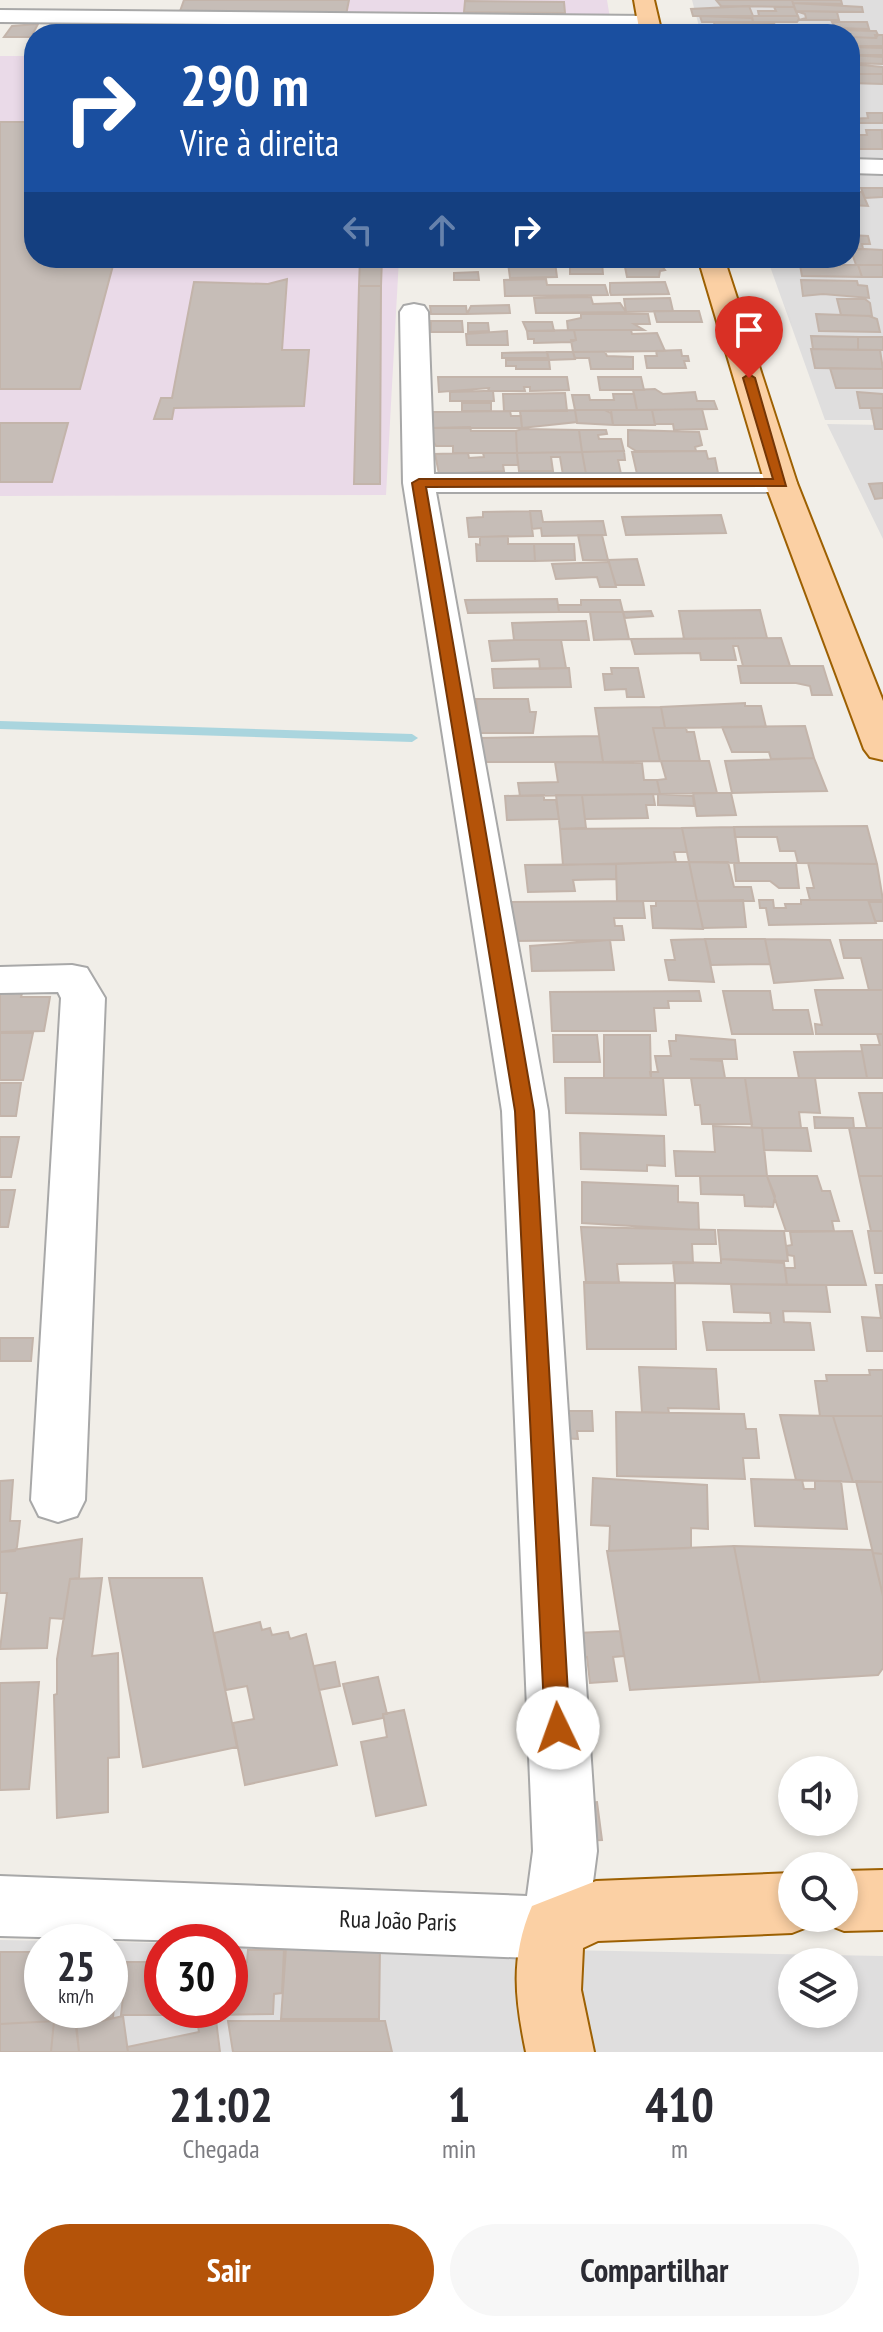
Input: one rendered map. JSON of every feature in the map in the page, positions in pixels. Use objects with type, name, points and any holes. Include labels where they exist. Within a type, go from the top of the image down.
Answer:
[{"type":"main road","points":[[644,0],[648,24]]},
{"type":"main road","points":[[714,268],[781,483],[873,700],[883,749]]},
{"type":"main road","points":[[858,1901],[883,1900]]},
{"type":"main road","name":"Rua João Paris","points":[[555,1928],[596,1911],[778,1904]]},
{"type":"main road","points":[[555,1928],[545,1961],[547,1995],[560,2052]]},
{"type":"street","points":[[0,16],[433,24]]},
{"type":"street","points":[[860,166],[883,167]]},
{"type":"street","points":[[414,312],[419,483],[525,1111],[565,1851],[555,1928]]},
{"type":"street","points":[[419,483],[781,483]]},
{"type":"street","points":[[0,980],[72,978],[83,998],[58,1500]]},
{"type":"street","name":"Rua João Paris","points":[[0,1906],[555,1928]]},
{"type":"shaded area","points":[[183,0],[607,0],[610,18],[179,14]]},
{"type":"shaded area","points":[[692,0],[883,0],[883,420],[825,420],[771,268],[860,268],[860,24],[698,24]]},
{"type":"shaded area","points":[[0,56],[24,56],[24,268],[398,268],[386,495],[0,496]]},
{"type":"shaded area","points":[[827,424],[883,425],[883,539]]},
{"type":"shaded area","points":[[0,1940],[24,1940],[24,2028],[128,2028],[128,1942],[144,1943],[144,2028],[248,2028],[248,1944],[778,1954],[778,2028],[858,2028],[858,1956],[883,1956],[883,2052],[0,2052]]},
{"type":"building","points":[[184,0],[349,0],[346,15],[179,14]]},
{"type":"building","points":[[716,0],[792,0],[794,7],[721,6]]},
{"type":"building","points":[[792,0],[841,0],[842,4],[793,3]]},
{"type":"building","points":[[465,1],[564,2],[565,13],[464,12]]},
{"type":"building","points":[[793,3],[862,7],[863,12],[796,11]]},
{"type":"building","points":[[749,6],[753,16],[693,16],[691,9]]},
{"type":"building","points":[[774,7],[794,7],[798,16],[759,16],[758,11],[776,11]]},
{"type":"building","points":[[796,11],[837,12],[839,20],[799,20],[806,18],[805,14]]},
{"type":"building","points":[[700,16],[752,18],[753,22],[702,22]]},
{"type":"building","points":[[752,16],[798,16],[799,19],[797,22],[753,22]]},
{"type":"building","points":[[54,22],[78,22],[77,24],[52,24]]},
{"type":"building","points":[[714,22],[774,24],[714,24]]},
{"type":"building","points":[[867,22],[869,29],[860,29],[860,24],[833,24]]},
{"type":"building","points":[[24,25],[24,37],[4,37],[12,26]]},
{"type":"building","points":[[860,31],[876,31],[876,38],[860,37]]},
{"type":"building","points":[[875,35],[883,35],[883,46],[860,46],[860,37],[876,38]]},
{"type":"building","points":[[860,47],[883,48],[883,55],[860,55]]},
{"type":"building","points":[[860,56],[883,57],[883,64],[860,63]]},
{"type":"building","points":[[860,65],[883,67],[883,74],[860,74]]},
{"type":"building","points":[[860,74],[883,74],[883,84],[860,83]]},
{"type":"building","points":[[867,113],[883,113],[883,123],[860,123],[860,118],[868,118]]},
{"type":"building","points":[[0,122],[24,122],[24,268],[112,268],[80,389],[0,389]]},
{"type":"building","points":[[866,130],[882,130],[883,149],[860,149],[860,135],[867,135]]},
{"type":"building","points":[[861,188],[883,188],[883,197],[865,198]]},
{"type":"building","points":[[860,192],[862,192],[868,206],[860,206]]},
{"type":"building","points":[[860,236],[868,236],[870,244],[862,244],[863,249],[860,249]]},
{"type":"building","points":[[860,249],[883,250],[883,265],[860,265]]},
{"type":"building","points":[[860,265],[883,265],[883,277],[862,277]]},
{"type":"building","points":[[360,268],[382,268],[381,286],[359,286]]},
{"type":"building","points":[[509,268],[556,268],[557,277],[510,278]]},
{"type":"building","points":[[570,268],[602,268],[603,274],[570,274]]},
{"type":"building","points":[[625,268],[665,270],[660,271],[659,277],[627,277]]},
{"type":"building","points":[[801,268],[859,268],[862,277],[802,276]]},
{"type":"building","points":[[478,272],[479,280],[454,280],[454,273]]},
{"type":"building","points":[[287,279],[282,350],[309,350],[304,406],[174,408],[172,419],[154,419],[161,398],[172,398],[194,282],[268,284]]},
{"type":"building","points":[[546,279],[547,285],[605,285],[608,295],[505,296],[504,280]]},
{"type":"building","points":[[801,280],[857,281],[858,285],[867,286],[869,298],[823,294],[803,296]]},
{"type":"building","points":[[665,282],[669,294],[611,295],[610,292],[610,283]]},
{"type":"building","points":[[359,286],[381,286],[380,484],[354,484]]},
{"type":"building","points":[[591,297],[593,304],[620,303],[626,312],[536,313],[534,298]]},
{"type":"building","points":[[670,298],[673,311],[626,312],[624,299]]},
{"type":"building","points":[[837,299],[865,299],[870,303],[872,316],[841,315]]},
{"type":"building","points":[[509,305],[510,313],[467,314],[471,306]]},
{"type":"building","points":[[430,306],[466,306],[467,314],[431,314]]},
{"type":"building","points":[[654,311],[699,311],[702,322],[657,322]]},
{"type":"building","points":[[581,314],[648,314],[650,324],[634,324],[644,330],[568,330],[567,321],[581,318]]},
{"type":"building","points":[[816,314],[869,316],[877,319],[880,332],[819,331]]},
{"type":"building","points":[[431,321],[462,321],[463,332],[431,332]]},
{"type":"building","points":[[523,322],[552,322],[554,331],[527,331]]},
{"type":"building","points":[[468,323],[488,323],[489,331],[468,332]]},
{"type":"building","points":[[574,330],[576,340],[571,342],[534,343],[534,339],[528,339],[527,331]]},
{"type":"building","points":[[574,330],[657,333],[665,351],[573,352],[571,340],[576,340]]},
{"type":"building","points":[[507,331],[508,345],[467,345],[466,334]]},
{"type":"building","points":[[811,336],[858,337],[858,350],[813,349]]},
{"type":"building","points":[[858,337],[883,337],[883,350],[858,350]]},
{"type":"building","points":[[811,349],[880,350],[883,369],[815,368]]},
{"type":"building","points":[[681,350],[682,356],[688,356],[689,361],[684,361],[686,368],[647,368],[645,356],[657,356],[656,351]]},
{"type":"building","points":[[547,352],[548,358],[502,358],[502,353]]},
{"type":"building","points":[[547,352],[573,352],[575,359],[549,360]]},
{"type":"building","points":[[573,352],[605,352],[607,356],[633,357],[633,369],[591,369],[589,358],[575,358]]},
{"type":"building","points":[[506,360],[549,360],[550,369],[516,369],[516,366],[506,366]]},
{"type":"building","points":[[830,368],[883,369],[883,388],[836,388]]},
{"type":"building","points":[[438,377],[567,377],[569,390],[530,391],[530,387],[524,387],[525,391],[488,391],[489,388],[439,392]]},
{"type":"building","points":[[598,377],[641,377],[644,390],[600,390]]},
{"type":"building","points":[[655,389],[663,394],[695,392],[697,401],[714,401],[717,409],[637,410],[633,390]]},
{"type":"building","points":[[493,391],[494,401],[450,401],[450,392]]},
{"type":"building","points":[[857,392],[883,394],[883,408],[860,408]]},
{"type":"building","points":[[565,393],[567,411],[504,411],[503,394]]},
{"type":"building","points":[[613,394],[634,394],[637,410],[575,410],[572,395],[589,395],[590,400],[614,400]]},
{"type":"building","points":[[462,403],[491,403],[491,411],[462,411]]},
{"type":"building","points":[[871,408],[883,408],[883,429],[875,429]]},
{"type":"building","points":[[702,409],[707,429],[674,430],[673,424],[655,424],[652,410]]},
{"type":"building","points":[[575,410],[577,422],[522,428],[520,411]]},
{"type":"building","points":[[575,410],[605,410],[611,413],[613,425],[577,423]]},
{"type":"building","points":[[611,410],[652,410],[655,425],[613,425]]},
{"type":"building","points":[[510,411],[511,416],[521,416],[522,428],[433,428],[433,412]]},
{"type":"building","points":[[0,423],[68,423],[52,482],[0,482]]},
{"type":"building","points":[[470,427],[471,431],[516,431],[517,453],[453,453],[453,446],[436,446],[433,441],[433,428]]},
{"type":"building","points":[[579,430],[582,452],[517,453],[516,431]]},
{"type":"building","points":[[579,430],[606,430],[607,434],[598,435],[599,439],[621,439],[624,451],[582,452]]},
{"type":"building","points":[[628,430],[699,432],[702,445],[695,447],[696,451],[636,451],[628,446]]},
{"type":"building","points":[[624,451],[625,460],[618,460],[621,474],[586,474],[582,452]]},
{"type":"building","points":[[706,451],[708,459],[715,458],[718,473],[637,474],[632,452]]},
{"type":"building","points":[[582,452],[586,474],[563,475],[560,457],[551,457],[553,471],[519,471],[517,453]]},
{"type":"building","points":[[468,453],[469,458],[484,457],[483,453],[517,453],[518,465],[503,465],[504,471],[439,474],[435,454]]},
{"type":"building","points":[[883,483],[883,498],[875,499],[869,484]]},
{"type":"building","points":[[530,511],[541,511],[543,522],[603,521],[606,535],[542,536],[541,528],[532,529]]},
{"type":"building","points":[[530,511],[533,536],[469,537],[467,518],[483,517],[483,512]]},
{"type":"building","points":[[721,515],[726,533],[626,535],[622,517]]},
{"type":"building","points":[[578,535],[602,535],[608,560],[583,560]]},
{"type":"building","points":[[508,536],[508,544],[534,544],[535,561],[477,561],[476,544],[480,545],[480,537]]},
{"type":"building","points":[[534,544],[574,544],[575,560],[535,561]]},
{"type":"building","points":[[637,559],[644,585],[616,585],[608,560]]},
{"type":"building","points":[[609,562],[616,587],[600,587],[597,577],[556,579],[552,564]]},
{"type":"building","points":[[557,599],[559,612],[468,613],[465,600]]},
{"type":"building","points":[[581,600],[620,600],[623,612],[559,612],[558,605],[581,605]]},
{"type":"building","points":[[760,610],[767,638],[684,639],[679,611]]},
{"type":"building","points":[[651,611],[653,616],[625,618],[623,612]]},
{"type":"building","points":[[590,612],[623,612],[629,639],[594,640]]},
{"type":"building","points":[[586,621],[589,640],[514,640],[512,623]]},
{"type":"building","points":[[781,638],[790,666],[743,666],[738,646],[733,646],[736,660],[701,660],[700,653],[635,654],[631,639]]},
{"type":"building","points":[[561,640],[566,668],[540,669],[539,659],[492,661],[489,641]]},
{"type":"building","points":[[738,666],[823,666],[832,695],[812,695],[810,686],[796,683],[741,683]]},
{"type":"building","points":[[569,668],[571,687],[494,688],[492,669]]},
{"type":"building","points":[[611,668],[638,668],[644,697],[627,697],[626,689],[605,690],[603,674],[612,674]]},
{"type":"building","points":[[476,699],[528,699],[530,712],[536,712],[533,733],[480,733]]},
{"type":"building","points":[[745,703],[745,706],[761,706],[766,727],[665,728],[661,707]]},
{"type":"building","points":[[661,707],[665,728],[653,728],[660,761],[603,762],[595,708]]},
{"type":"building","points":[[805,726],[814,758],[771,759],[769,752],[732,752],[722,727]]},
{"type":"building","points":[[653,728],[686,728],[687,732],[694,732],[700,761],[660,761]]},
{"type":"building","points":[[599,736],[603,762],[484,762],[481,738]]},
{"type":"building","points":[[814,758],[827,791],[732,793],[725,761]]},
{"type":"building","points":[[661,761],[709,761],[717,793],[660,794],[657,780],[666,779]]},
{"type":"building","points":[[555,762],[642,763],[644,780],[657,780],[660,794],[520,796],[518,783],[558,782]]},
{"type":"building","points":[[693,793],[731,793],[736,815],[697,816]]},
{"type":"building","points":[[653,794],[655,805],[646,805],[648,818],[585,819],[582,795]]},
{"type":"building","points":[[658,794],[693,796],[694,806],[658,805]]},
{"type":"building","points":[[544,795],[544,800],[556,800],[559,819],[507,820],[505,796]]},
{"type":"building","points":[[556,795],[582,795],[586,828],[560,829]]},
{"type":"building","points":[[867,826],[877,864],[798,863],[795,851],[780,851],[777,837],[735,837],[734,827]]},
{"type":"building","points":[[734,827],[739,863],[689,862],[682,828]]},
{"type":"building","points":[[682,828],[687,852],[674,852],[676,862],[563,865],[560,829]]},
{"type":"building","points":[[689,862],[697,901],[617,901],[616,864]]},
{"type":"building","points":[[689,862],[728,862],[734,887],[751,887],[754,901],[697,901]]},
{"type":"building","points":[[734,863],[796,863],[799,888],[779,888],[770,881],[736,881]]},
{"type":"building","points":[[808,863],[877,864],[883,900],[810,900],[807,888],[814,888]]},
{"type":"building","points":[[616,864],[616,879],[573,880],[575,891],[528,892],[525,865]]},
{"type":"building","points":[[743,900],[746,927],[703,928],[697,901]]},
{"type":"building","points":[[759,900],[773,900],[774,908],[786,908],[785,904],[801,904],[801,900],[868,900],[876,923],[769,925],[766,908],[760,908]]},
{"type":"building","points":[[643,901],[645,918],[614,918],[615,926],[622,926],[624,940],[511,941],[511,902]]},
{"type":"building","points":[[656,901],[697,901],[703,929],[653,928],[651,906],[656,906]]},
{"type":"building","points":[[869,902],[883,902],[883,921],[875,921]]},
{"type":"building","points":[[705,939],[765,939],[770,964],[711,965]]},
{"type":"building","points":[[705,939],[714,982],[669,980],[665,960],[675,960],[671,940]]},
{"type":"building","points":[[765,939],[830,940],[843,978],[774,983]]},
{"type":"building","points":[[610,940],[614,970],[532,971],[530,946]]},
{"type":"building","points":[[840,940],[883,940],[883,990],[869,990],[861,958],[844,958]]},
{"type":"building","points":[[0,990],[23,990],[21,997],[50,997],[44,1031],[0,1032]]},
{"type":"building","points":[[815,990],[883,990],[883,1034],[816,1034],[815,1024],[822,1025]]},
{"type":"building","points":[[699,991],[701,1001],[668,1001],[669,1008],[654,1008],[656,1031],[552,1031],[550,992]]},
{"type":"building","points":[[723,991],[770,991],[773,1010],[808,1010],[813,1034],[732,1034]]},
{"type":"building","points":[[0,1033],[33,1033],[23,1080],[0,1080]]},
{"type":"building","points":[[877,1034],[883,1034],[883,1078],[867,1078],[861,1045],[880,1045]]},
{"type":"building","points":[[553,1035],[597,1035],[600,1062],[554,1062]]},
{"type":"building","points":[[604,1035],[650,1035],[651,1078],[604,1078]]},
{"type":"building","points":[[676,1035],[735,1040],[737,1059],[690,1059],[722,1061],[725,1078],[651,1078],[650,1072],[658,1072],[655,1056],[671,1056],[669,1041],[676,1041]]},
{"type":"building","points":[[862,1051],[867,1078],[799,1078],[794,1052]]},
{"type":"building","points":[[565,1078],[663,1078],[666,1115],[566,1113]]},
{"type":"building","points":[[691,1078],[745,1078],[752,1124],[702,1124],[700,1105],[695,1105]]},
{"type":"building","points":[[745,1078],[815,1078],[820,1113],[799,1112],[801,1128],[752,1128]]},
{"type":"building","points":[[0,1083],[21,1083],[16,1116],[0,1116]]},
{"type":"building","points":[[859,1093],[883,1093],[883,1128],[867,1128]]},
{"type":"building","points":[[814,1117],[853,1118],[854,1128],[815,1128]]},
{"type":"building","points":[[713,1126],[762,1128],[767,1176],[676,1176],[674,1151],[715,1152]]},
{"type":"building","points":[[762,1128],[807,1128],[811,1151],[764,1150]]},
{"type":"building","points":[[849,1128],[883,1128],[883,1176],[859,1176]]},
{"type":"building","points":[[580,1133],[664,1136],[665,1166],[647,1165],[647,1171],[581,1169]]},
{"type":"building","points":[[0,1137],[19,1137],[11,1177],[0,1177]]},
{"type":"building","points":[[700,1176],[767,1176],[775,1196],[773,1207],[745,1206],[744,1195],[701,1194]]},
{"type":"building","points":[[767,1176],[817,1176],[822,1191],[830,1191],[839,1221],[832,1221],[834,1231],[786,1231]]},
{"type":"building","points":[[859,1176],[883,1176],[883,1231],[871,1231]]},
{"type":"building","points":[[582,1182],[678,1186],[678,1202],[698,1203],[699,1230],[582,1223]]},
{"type":"building","points":[[0,1190],[15,1190],[8,1227],[0,1227]]},
{"type":"building","points":[[581,1227],[715,1230],[716,1244],[692,1244],[693,1263],[617,1264],[619,1283],[586,1283]]},
{"type":"building","points":[[718,1230],[784,1231],[788,1261],[721,1259]]},
{"type":"building","points":[[852,1231],[866,1285],[787,1285],[785,1268],[795,1268],[794,1256],[788,1255],[786,1246],[792,1245],[790,1232]]},
{"type":"building","points":[[868,1231],[883,1231],[883,1273],[875,1273]]},
{"type":"building","points":[[721,1259],[784,1263],[787,1285],[675,1283],[673,1262],[721,1263]]},
{"type":"building","points":[[584,1282],[675,1283],[676,1349],[587,1349]]},
{"type":"building","points":[[731,1284],[826,1285],[830,1312],[783,1311],[784,1322],[810,1323],[814,1350],[707,1350],[703,1322],[771,1323],[770,1313],[734,1312]]},
{"type":"building","points":[[876,1285],[883,1285],[883,1351],[867,1351],[862,1317],[881,1318]]},
{"type":"building","points":[[0,1338],[33,1338],[31,1361],[0,1361]]},
{"type":"building","points":[[639,1367],[716,1369],[719,1409],[668,1408],[669,1413],[642,1412]]},
{"type":"building","points":[[869,1370],[883,1370],[883,1416],[820,1416],[815,1381],[827,1381],[826,1375],[870,1375]]},
{"type":"building","points":[[556,1411],[592,1411],[593,1431],[577,1431],[578,1439],[559,1438]]},
{"type":"building","points":[[616,1412],[744,1414],[746,1429],[756,1429],[759,1458],[743,1458],[745,1479],[617,1476]]},
{"type":"building","points":[[780,1415],[833,1416],[853,1482],[796,1480]]},
{"type":"building","points":[[833,1416],[883,1416],[883,1482],[853,1482]]},
{"type":"building","points":[[593,1478],[707,1485],[708,1529],[691,1528],[691,1548],[609,1551],[610,1526],[591,1525]]},
{"type":"building","points":[[751,1479],[802,1480],[804,1489],[815,1489],[815,1481],[841,1481],[847,1529],[755,1526]]},
{"type":"building","points":[[13,1480],[10,1521],[20,1521],[17,1547],[15,1551],[0,1552],[0,1481]]},
{"type":"building","points":[[856,1481],[883,1482],[883,1554],[873,1553]]},
{"type":"building","points":[[82,1539],[79,1578],[70,1579],[64,1619],[50,1618],[47,1648],[0,1649],[7,1593],[0,1593],[0,1552]]},
{"type":"building","points":[[734,1546],[872,1550],[883,1596],[883,1668],[878,1675],[760,1682]]},
{"type":"building","points":[[734,1546],[760,1682],[630,1690],[607,1551]]},
{"type":"building","points":[[873,1553],[883,1554],[883,1596]]},
{"type":"building","points":[[102,1578],[92,1656],[118,1653],[119,1757],[108,1758],[108,1812],[57,1818],[54,1695],[57,1694],[57,1659],[70,1579]]},
{"type":"building","points":[[109,1578],[202,1578],[237,1747],[143,1767]]},
{"type":"building","points":[[260,1622],[262,1630],[270,1628],[272,1635],[288,1632],[290,1639],[306,1634],[337,1765],[245,1785],[233,1723],[254,1719],[247,1686],[226,1690],[214,1633]]},
{"type":"building","points":[[620,1631],[624,1656],[613,1657],[617,1681],[590,1683],[587,1657],[580,1658],[577,1633]]},
{"type":"building","points":[[335,1662],[340,1686],[319,1690],[314,1666]]},
{"type":"building","points":[[378,1677],[387,1714],[383,1714],[383,1718],[353,1724],[343,1684]]},
{"type":"building","points":[[39,1682],[29,1789],[0,1790],[0,1683]]},
{"type":"building","points":[[404,1710],[426,1805],[376,1816],[361,1742],[387,1737],[383,1714]]},
{"type":"building","points":[[597,1802],[602,1840],[580,1841],[576,1804]]},
{"type":"building","points":[[380,1947],[379,2019],[281,2019],[286,1948]]},
{"type":"building","points":[[248,1950],[284,1950],[282,1993],[274,1994],[273,2014],[248,2014]]},
{"type":"building","points":[[0,1952],[24,1952],[24,2023],[0,2024]]},
{"type":"building","points":[[128,1962],[144,1962],[144,2015],[128,2015]]},
{"type":"building","points":[[248,2021],[385,2021],[392,2052],[233,2052],[229,2028],[248,2028]]},
{"type":"building","points":[[24,2023],[24,2028],[53,2028],[51,2052],[0,2052],[0,2024]]},
{"type":"building","points":[[53,2028],[77,2028],[79,2052],[51,2052]]},
{"type":"building","points":[[76,2028],[125,2028],[128,2052],[79,2052]]},
{"type":"building","points":[[198,2028],[217,2028],[220,2052],[128,2052],[127,2047],[199,2032]]},
{"type":"waterway","points":[[0,725],[412,738]]},
{"type":"route","points":[[558,1728],[525,1111],[419,483],[781,483],[749,378]]}]
